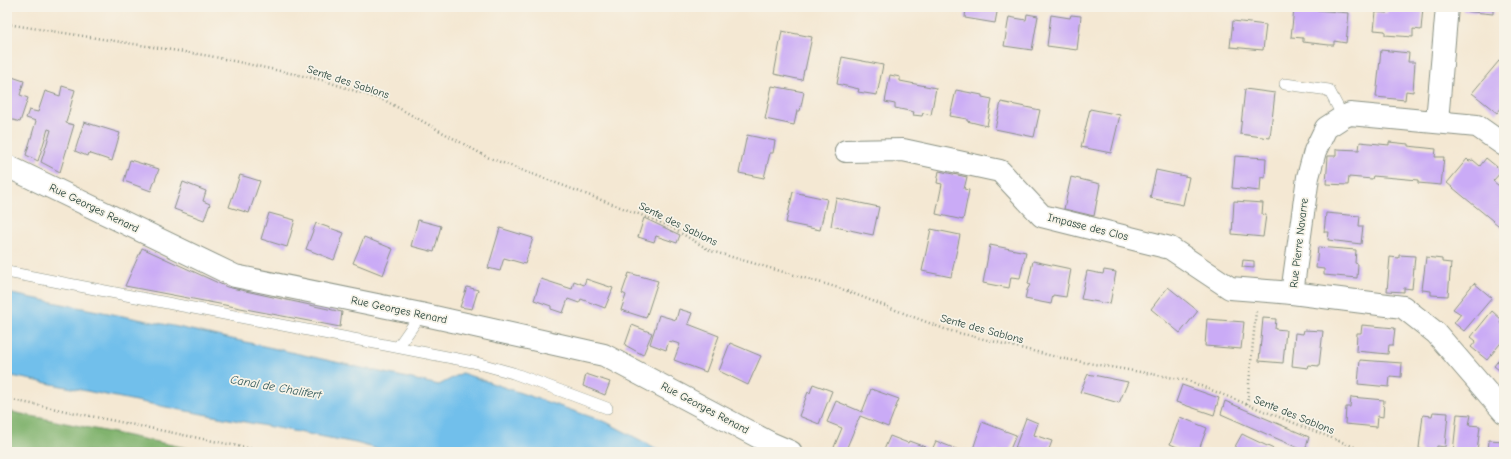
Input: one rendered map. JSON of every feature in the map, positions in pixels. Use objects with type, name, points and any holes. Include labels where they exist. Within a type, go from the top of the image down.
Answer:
[{"type":"street","points":[[1437,122],[1447,7]]},
{"type":"street","name":"Rue Pierre Navarre","points":[[1504,145],[1477,126],[1437,122],[1350,114],[1326,128],[1315,151],[1308,177],[1292,293],[1403,307],[1436,333],[1504,412]]},
{"type":"street","name":"Impasse des Clos","points":[[846,151],[903,150],[1000,171],[1042,216],[1170,248],[1230,288],[1292,293]]},
{"type":"street","name":"Rue Georges Renard","points":[[7,166],[235,276],[421,314],[604,355],[770,443],[791,452]]},
{"type":"lane","points":[[1285,84],[1329,90],[1343,117]]},
{"type":"lane","points":[[7,272],[473,362],[513,373],[607,408]]},
{"type":"lane","points":[[398,347],[421,314]]},
{"type":"path","name":"Sente des Sablons","points":[[7,24],[210,56],[322,80],[386,101],[487,157],[636,212],[669,226],[711,251],[839,288],[947,330],[1065,359],[1186,380],[1366,452]]},
{"type":"path","points":[[1247,404],[1258,290]]},
{"type":"path","points":[[7,398],[267,452]]},
{"type":"green space","points":[[7,411],[206,452],[7,452]]},
{"type":"water","name":"Canal de Chalifert","points":[[7,293],[173,326],[439,385],[462,373],[606,422],[663,452],[388,452],[356,443],[7,375]]},
{"type":"building","points":[[966,7],[998,7],[995,23],[965,18]]},
{"type":"building","points":[[1388,7],[1423,7],[1421,30],[1413,29],[1413,37],[1385,35],[1385,31],[1374,30],[1376,12],[1387,13]]},
{"type":"building","points":[[1463,7],[1493,7],[1493,14],[1463,11]]},
{"type":"building","points":[[1294,8],[1349,13],[1346,43],[1334,41],[1334,45],[1329,45],[1303,42],[1303,38],[1291,37]]},
{"type":"building","points":[[1027,14],[1038,16],[1032,50],[1004,46],[1009,17],[1026,20]]},
{"type":"building","points":[[1051,15],[1070,18],[1071,15],[1081,16],[1077,50],[1047,46]]},
{"type":"building","points":[[1233,21],[1266,25],[1263,50],[1230,47]]},
{"type":"building","points":[[782,31],[812,37],[802,80],[774,74]]},
{"type":"building","points":[[1381,50],[1409,53],[1408,62],[1415,62],[1413,92],[1406,91],[1405,100],[1376,97]]},
{"type":"building","points":[[1504,55],[1504,105],[1497,113],[1472,93]]},
{"type":"building","points":[[842,57],[883,65],[877,95],[858,92],[859,89],[837,84]]},
{"type":"building","points":[[890,75],[900,77],[900,81],[936,88],[931,115],[923,113],[922,116],[913,115],[914,112],[895,108],[895,104],[885,102]]},
{"type":"building","points":[[9,76],[24,81],[20,95],[28,98],[20,122],[10,119],[8,124],[7,83]]},
{"type":"building","points":[[62,86],[75,90],[66,123],[74,125],[60,172],[41,162],[51,130],[48,129],[38,161],[26,155],[36,121],[26,118],[29,110],[38,112],[45,91],[60,96]]},
{"type":"building","points":[[772,86],[804,92],[800,111],[797,111],[794,125],[765,119]]},
{"type":"building","points":[[1245,89],[1275,93],[1270,138],[1240,134]]},
{"type":"building","points":[[956,90],[982,95],[982,97],[992,99],[987,126],[967,121],[967,119],[950,116]]},
{"type":"building","points":[[1001,102],[1040,110],[1034,137],[995,129]]},
{"type":"building","points":[[1090,109],[1120,115],[1111,153],[1081,147]]},
{"type":"building","points":[[84,122],[120,133],[112,161],[88,153],[87,156],[75,151]]},
{"type":"building","points":[[747,135],[775,141],[773,153],[770,153],[764,178],[739,173]]},
{"type":"building","points":[[1360,142],[1389,145],[1389,142],[1436,149],[1435,157],[1444,157],[1441,185],[1418,183],[1418,180],[1373,176],[1372,179],[1349,177],[1348,185],[1326,184],[1328,156],[1336,156],[1336,149],[1359,150]]},
{"type":"building","points":[[1235,156],[1266,158],[1265,178],[1261,177],[1260,191],[1232,188]]},
{"type":"building","points":[[1486,158],[1502,171],[1493,181],[1504,190],[1504,230],[1447,183],[1467,159],[1469,161],[1473,160],[1480,166]]},
{"type":"building","points":[[130,160],[159,169],[151,191],[124,181]]},
{"type":"building","points":[[1156,170],[1189,177],[1183,205],[1150,198]]},
{"type":"building","points":[[939,171],[967,177],[964,189],[969,190],[963,220],[936,214],[942,184],[937,183]]},
{"type":"building","points":[[240,175],[260,181],[249,213],[229,207]]},
{"type":"building","points":[[1071,177],[1100,184],[1094,216],[1064,209]]},
{"type":"building","points":[[183,182],[206,191],[203,201],[210,204],[204,220],[174,209]]},
{"type":"building","points":[[793,192],[827,199],[820,230],[786,223]]},
{"type":"building","points":[[836,198],[879,207],[873,235],[831,226]]},
{"type":"building","points":[[1234,201],[1263,203],[1262,214],[1266,215],[1263,237],[1232,234]]},
{"type":"building","points":[[269,213],[295,220],[287,247],[261,239]]},
{"type":"building","points":[[1326,213],[1360,216],[1359,226],[1363,226],[1361,244],[1328,240],[1329,232],[1324,232]]},
{"type":"building","points":[[644,218],[680,235],[677,243],[656,236],[654,242],[638,237]]},
{"type":"building","points":[[418,220],[441,226],[434,252],[411,246]]},
{"type":"building","points":[[316,223],[344,233],[334,260],[306,249]]},
{"type":"building","points":[[500,228],[533,238],[525,264],[504,258],[500,271],[488,268]]},
{"type":"building","points":[[931,229],[960,235],[951,277],[922,271]]},
{"type":"building","points":[[364,237],[393,249],[383,275],[353,263]]},
{"type":"building","points":[[990,245],[1026,252],[1020,278],[1011,277],[1009,288],[983,283]]},
{"type":"building","points":[[1318,247],[1356,250],[1355,263],[1358,264],[1357,278],[1324,275],[1324,269],[1316,268]]},
{"type":"building","points":[[142,248],[227,287],[342,312],[340,327],[125,286]]},
{"type":"building","points":[[1399,255],[1415,256],[1412,289],[1404,288],[1404,292],[1387,291],[1390,257],[1399,258]]},
{"type":"building","points":[[1426,257],[1442,259],[1442,262],[1451,263],[1448,296],[1431,295],[1431,291],[1422,290]]},
{"type":"building","points":[[1243,260],[1254,261],[1254,268],[1242,267]]},
{"type":"building","points":[[1033,261],[1071,269],[1066,297],[1053,295],[1051,304],[1025,299],[1030,285],[1028,284]]},
{"type":"building","points":[[1104,270],[1116,272],[1110,304],[1081,299],[1087,271],[1103,274]]},
{"type":"building","points":[[629,273],[658,281],[646,318],[621,310],[626,295],[622,293]]},
{"type":"building","points":[[541,279],[572,289],[574,281],[584,285],[586,279],[613,288],[605,308],[581,299],[579,303],[568,299],[563,313],[551,309],[551,306],[534,300]]},
{"type":"building","points":[[1474,283],[1492,298],[1464,331],[1454,323],[1461,314],[1453,309]]},
{"type":"building","points":[[467,287],[478,290],[472,309],[460,307]]},
{"type":"building","points":[[1168,287],[1198,311],[1180,333],[1151,309]]},
{"type":"building","points":[[679,309],[692,313],[688,324],[719,336],[706,372],[674,360],[680,344],[669,341],[666,350],[650,344],[659,315],[676,320]]},
{"type":"building","points":[[1492,311],[1502,320],[1500,323],[1504,326],[1504,339],[1487,360],[1471,347],[1476,341],[1471,337]]},
{"type":"building","points":[[1263,318],[1276,319],[1275,329],[1286,330],[1283,363],[1259,361]]},
{"type":"building","points":[[1207,319],[1244,322],[1241,349],[1205,346]]},
{"type":"building","points":[[632,325],[652,333],[643,355],[625,345]]},
{"type":"building","points":[[1362,325],[1395,328],[1393,345],[1389,345],[1388,354],[1356,351],[1357,333],[1361,333]]},
{"type":"building","points":[[1304,330],[1323,331],[1319,366],[1309,365],[1308,368],[1292,366],[1295,333],[1303,334]]},
{"type":"building","points":[[730,343],[761,356],[748,385],[719,371]]},
{"type":"building","points":[[1504,353],[1504,374],[1494,366]]},
{"type":"building","points":[[1360,360],[1402,363],[1401,377],[1390,376],[1389,387],[1358,384]]},
{"type":"building","points":[[586,374],[610,382],[605,395],[583,386]]},
{"type":"building","points":[[1088,374],[1128,382],[1119,403],[1080,392]]},
{"type":"building","points":[[813,384],[832,391],[819,424],[799,416],[808,392],[810,393]]},
{"type":"building","points":[[1182,385],[1219,398],[1214,415],[1176,402]]},
{"type":"building","points":[[871,389],[899,399],[888,427],[860,416],[845,452],[832,452],[842,428],[827,422],[836,401],[862,412]]},
{"type":"building","points":[[1351,397],[1384,400],[1383,417],[1378,416],[1377,427],[1345,424],[1346,407],[1350,407]]},
{"type":"building","points":[[1225,401],[1309,437],[1305,451],[1221,414]]},
{"type":"building","points":[[1433,412],[1448,413],[1445,447],[1437,446],[1436,452],[1421,452],[1421,449],[1419,448],[1423,415],[1432,416]]},
{"type":"building","points":[[1457,414],[1471,415],[1469,425],[1480,426],[1477,452],[1453,452]]},
{"type":"building","points":[[1180,417],[1207,428],[1198,452],[1189,452],[1170,444]]},
{"type":"building","points":[[1026,418],[1038,423],[1034,435],[1052,441],[1048,452],[1026,452],[1015,448]]},
{"type":"building","points":[[982,422],[1016,435],[1009,452],[972,452]]},
{"type":"building","points":[[1242,434],[1248,437],[1280,452],[1232,452]]},
{"type":"building","points":[[890,436],[908,443],[909,441],[925,447],[923,452],[883,452]]},
{"type":"building","points":[[1489,440],[1504,441],[1504,452],[1488,452]]},
{"type":"building","points":[[936,441],[964,452],[931,452]]}]
